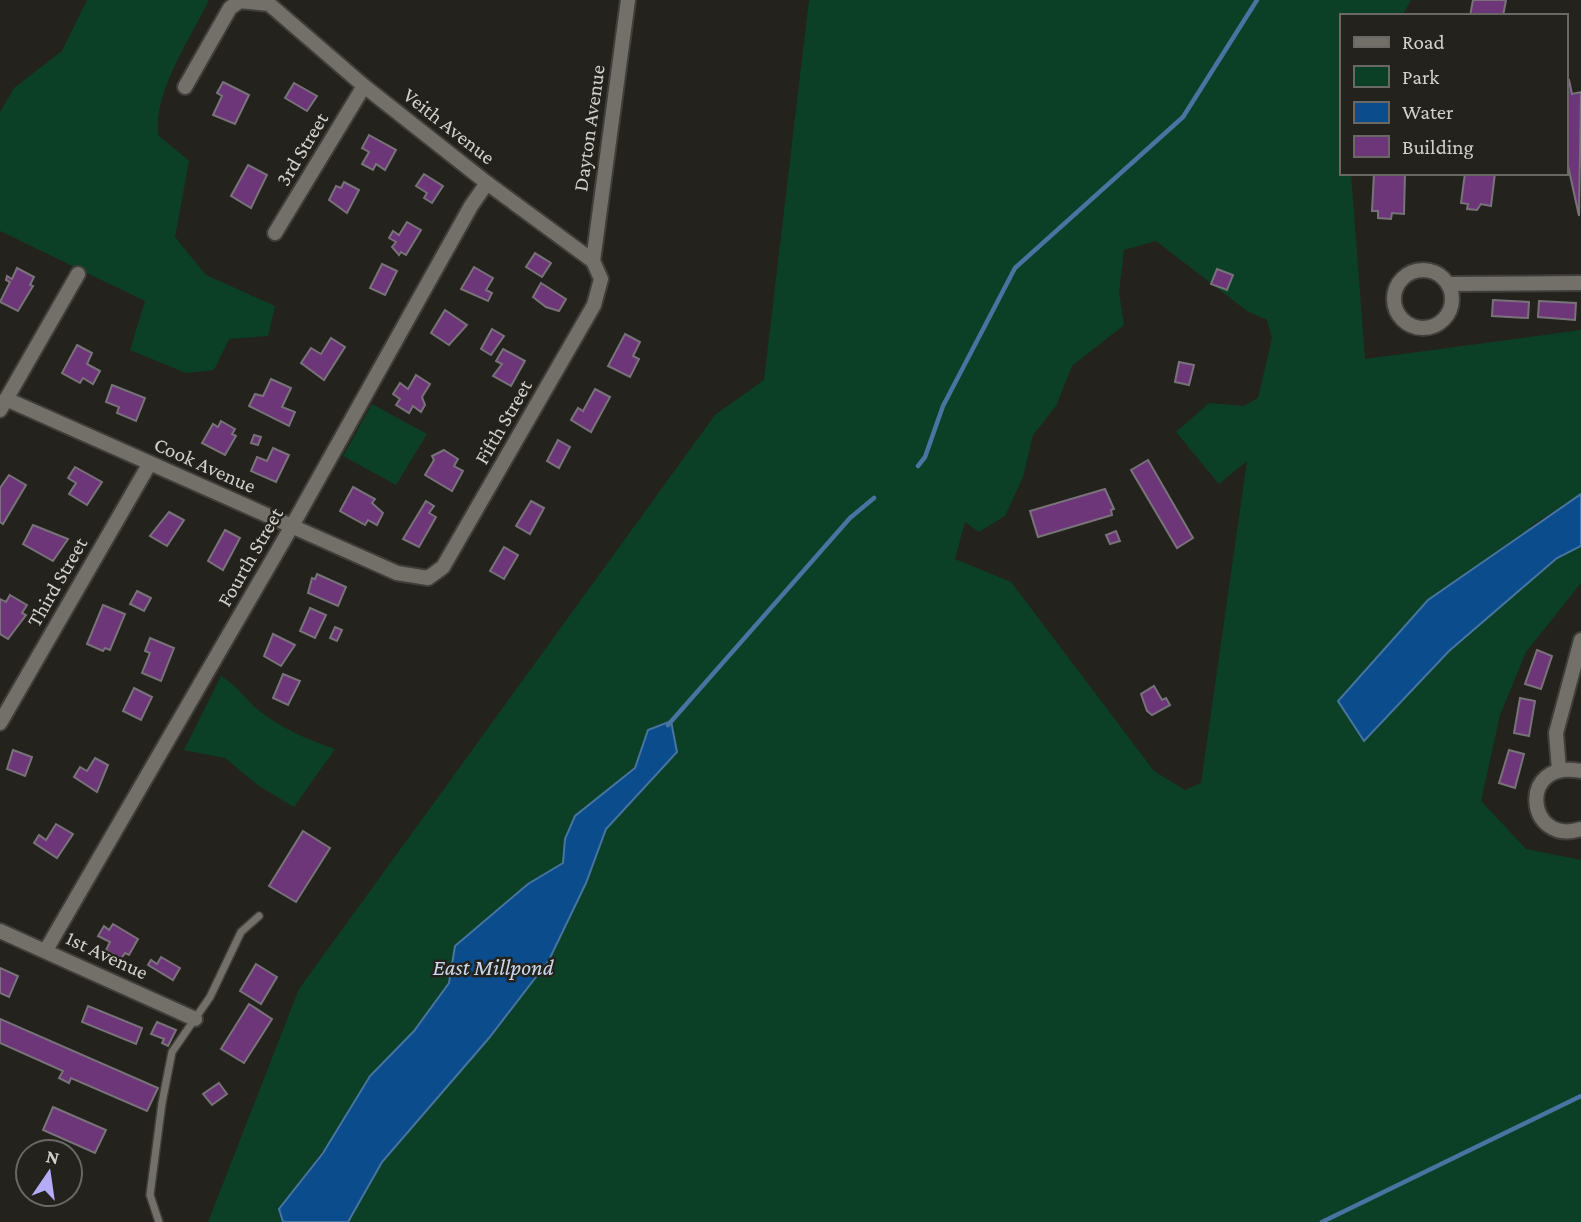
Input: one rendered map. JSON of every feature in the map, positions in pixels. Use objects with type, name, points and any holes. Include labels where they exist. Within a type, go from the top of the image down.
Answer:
[{"type":"street","name":"Dayton Avenue","points":[[593,261],[628,0]]},
{"type":"street","name":"Veith Avenue","points":[[185,87],[230,8],[240,1],[269,4],[364,86],[487,183],[593,261],[601,279]]},
{"type":"street","name":"3rd Street","points":[[275,233],[364,86]]},
{"type":"street","name":"Fourth Street","points":[[47,950],[292,526],[471,206],[487,183]]},
{"type":"street","points":[[1448,284],[1452,301],[1450,310],[1438,324],[1420,328],[1411,325],[1398,313],[1395,294],[1405,277],[1423,270],[1441,277],[1448,284],[1581,283]]},
{"type":"street","points":[[3,404],[78,274]]},
{"type":"street","name":"Fifth Street","points":[[428,578],[443,567],[533,412],[594,305],[601,279]]},
{"type":"street","name":"Cook Avenue","points":[[3,404],[150,463],[397,573],[428,578]]},
{"type":"street","name":"Third Street","points":[[0,723],[150,463]]},
{"type":"street","points":[[1559,770],[1556,733],[1581,640]]},
{"type":"street","points":[[1581,771],[1566,768],[1550,774],[1538,786],[1535,802],[1540,818],[1553,830],[1570,833],[1581,829]]},
{"type":"street","name":"1st Avenue","points":[[0,931],[195,1019]]},
{"type":"lane","points":[[159,1222],[150,1195],[162,1103],[172,1052],[210,997],[241,932],[259,916]]},
{"type":"green space","points":[[87,0],[209,0],[174,66],[158,119],[158,135],[189,161],[175,237],[206,275],[275,306],[268,336],[229,339],[214,370],[186,373],[130,350],[145,301],[0,231],[0,112],[14,88],[62,51]]},
{"type":"green space","points":[[809,0],[1411,0],[1403,14],[1340,14],[1340,175],[1351,175],[1365,359],[1581,330],[1581,494],[1534,524],[1338,701],[1364,741],[1449,651],[1557,558],[1581,546],[1581,583],[1526,652],[1500,715],[1481,801],[1526,849],[1581,860],[1581,1222],[348,1222],[382,1162],[489,1038],[549,960],[586,883],[606,829],[677,752],[671,721],[648,730],[635,768],[575,816],[565,839],[563,863],[528,884],[456,945],[449,983],[279,1209],[283,1222],[208,1222],[299,989],[715,415],[764,380]],"holes":[[[1156,241],[1247,311],[1267,320],[1272,338],[1258,398],[1244,406],[1209,403],[1176,432],[1219,484],[1247,461],[1201,783],[1185,790],[1154,771],[1011,582],[955,559],[965,522],[979,532],[1005,516],[1023,477],[1033,435],[1056,406],[1072,366],[1124,325],[1119,293],[1124,250]]]},
{"type":"green space","points":[[372,404],[427,434],[396,485],[343,456]]},
{"type":"green space","points":[[221,676],[257,709],[285,728],[335,749],[294,807],[259,786],[225,758],[184,750]]},
{"type":"water","points":[[1581,494],[1581,546],[1557,558],[1449,651],[1364,741],[1338,701],[1428,600]]},
{"type":"water","name":"East Millpond","points":[[671,721],[677,752],[606,829],[586,883],[549,960],[489,1038],[382,1162],[348,1222],[283,1222],[279,1209],[323,1153],[370,1076],[414,1031],[449,983],[455,946],[528,884],[563,863],[565,839],[575,816],[635,768],[648,730]]},
{"type":"building","points":[[1473,0],[1506,0],[1503,14],[1470,14]]},
{"type":"building","points":[[1567,80],[1572,94],[1581,92],[1579,216],[1567,161]]},
{"type":"building","points":[[223,82],[249,95],[235,124],[213,115],[222,96],[217,93]]},
{"type":"building","points":[[294,83],[317,96],[307,111],[285,98]]},
{"type":"building","points":[[369,135],[396,150],[385,170],[376,164],[373,170],[362,164],[369,152],[362,148]]},
{"type":"building","points":[[248,165],[267,175],[251,208],[231,196]]},
{"type":"building","points":[[424,174],[443,186],[432,203],[424,198],[427,193],[416,186]]},
{"type":"building","points":[[1374,175],[1405,175],[1404,214],[1392,213],[1391,219],[1378,218],[1378,211],[1372,211]]},
{"type":"building","points":[[1465,175],[1495,175],[1491,206],[1481,204],[1477,210],[1467,209],[1468,204],[1461,203]]},
{"type":"building","points":[[344,182],[359,190],[347,213],[329,200],[336,186],[341,188]]},
{"type":"building","points":[[407,222],[421,230],[406,255],[401,252],[399,255],[392,247],[396,242],[389,238],[393,231],[399,235]]},
{"type":"building","points":[[535,253],[551,263],[542,277],[526,267]]},
{"type":"building","points":[[382,264],[397,271],[385,295],[370,288]]},
{"type":"building","points":[[474,267],[493,278],[486,290],[492,293],[488,301],[461,289]]},
{"type":"building","points":[[17,268],[34,277],[30,285],[33,286],[18,311],[0,302],[10,282],[6,280],[7,276],[12,279]]},
{"type":"building","points":[[1217,269],[1233,275],[1227,290],[1211,284]]},
{"type":"building","points":[[541,283],[566,299],[559,311],[546,307],[533,297]]},
{"type":"building","points":[[1493,300],[1529,302],[1528,318],[1492,316]]},
{"type":"building","points":[[1539,301],[1576,303],[1575,320],[1538,317]]},
{"type":"building","points":[[445,310],[467,325],[449,345],[431,333]]},
{"type":"building","points":[[492,329],[504,336],[491,355],[481,349]]},
{"type":"building","points":[[625,334],[640,342],[633,356],[639,359],[630,377],[608,366]]},
{"type":"building","points":[[331,338],[345,347],[324,380],[301,363],[311,348],[321,354]]},
{"type":"building","points":[[77,345],[92,353],[87,364],[100,371],[93,384],[83,378],[80,383],[62,373]]},
{"type":"building","points":[[503,349],[525,361],[511,386],[493,376],[502,364],[496,361]]},
{"type":"building","points":[[1179,362],[1194,365],[1189,385],[1175,382]]},
{"type":"building","points":[[416,375],[430,384],[422,397],[425,405],[421,412],[413,406],[409,413],[396,405],[400,399],[393,394],[400,383],[408,389]]},
{"type":"building","points":[[271,379],[291,388],[282,407],[295,412],[289,426],[249,406],[255,394],[263,396]]},
{"type":"building","points":[[112,385],[145,398],[136,421],[117,413],[119,407],[106,402]]},
{"type":"building","points":[[595,389],[610,397],[591,432],[571,420],[578,408],[583,411]]},
{"type":"building","points":[[221,421],[235,429],[232,434],[236,436],[225,455],[202,443],[213,424],[218,427]]},
{"type":"building","points":[[254,435],[261,437],[258,445],[251,443]]},
{"type":"building","points":[[558,440],[570,447],[559,468],[547,461]]},
{"type":"building","points":[[273,448],[289,455],[276,482],[251,471],[257,457],[267,461]]},
{"type":"building","points":[[444,450],[458,459],[454,466],[463,471],[452,491],[425,475],[434,460],[432,456]]},
{"type":"building","points":[[1148,460],[1193,538],[1177,548],[1131,470]]},
{"type":"building","points":[[75,467],[102,482],[87,505],[69,494],[76,483],[68,478]]},
{"type":"building","points":[[9,475],[26,485],[3,524],[0,522],[0,488]]},
{"type":"building","points":[[353,487],[375,499],[372,503],[383,513],[377,525],[368,520],[365,525],[340,511]]},
{"type":"building","points":[[1105,489],[1114,509],[1111,510],[1112,515],[1038,537],[1030,511]]},
{"type":"building","points":[[426,501],[434,506],[429,513],[436,517],[419,547],[403,539]]},
{"type":"building","points":[[531,501],[544,508],[530,534],[516,526]]},
{"type":"building","points":[[169,512],[184,520],[167,546],[150,536]]},
{"type":"building","points":[[33,525],[68,539],[53,561],[23,544]]},
{"type":"building","points":[[225,530],[240,538],[223,570],[208,561]]},
{"type":"building","points":[[1116,531],[1120,541],[1110,544],[1106,535]]},
{"type":"building","points":[[504,547],[518,555],[504,579],[490,571]]},
{"type":"building","points":[[317,574],[346,587],[338,606],[308,593],[312,578],[315,579]]},
{"type":"building","points":[[137,591],[151,598],[144,611],[130,604]]},
{"type":"building","points":[[10,595],[27,605],[22,613],[26,615],[8,639],[0,634],[0,599],[6,602]]},
{"type":"building","points":[[103,605],[125,614],[110,650],[105,648],[103,651],[87,644]]},
{"type":"building","points":[[310,608],[326,615],[315,638],[300,631]]},
{"type":"building","points":[[335,627],[342,630],[337,641],[330,638]]},
{"type":"building","points":[[273,634],[295,645],[281,666],[264,656]]},
{"type":"building","points":[[150,638],[174,648],[161,681],[142,673],[150,653],[145,651]]},
{"type":"building","points":[[1537,650],[1552,656],[1541,689],[1525,684]]},
{"type":"building","points":[[283,674],[300,681],[288,705],[273,698]]},
{"type":"building","points":[[1154,686],[1162,700],[1166,698],[1170,705],[1152,715],[1147,711],[1141,694]]},
{"type":"building","points":[[134,688],[152,697],[141,720],[123,711]]},
{"type":"building","points":[[1520,698],[1535,701],[1529,736],[1514,733]]},
{"type":"building","points":[[13,750],[32,757],[25,776],[7,769]]},
{"type":"building","points":[[1509,750],[1524,754],[1515,788],[1499,783]]},
{"type":"building","points":[[95,758],[108,765],[97,792],[74,777],[80,767],[87,771]]},
{"type":"building","points":[[56,824],[73,834],[57,858],[34,843],[39,835],[46,840]]},
{"type":"building","points":[[303,831],[330,848],[296,902],[269,886]]},
{"type":"building","points":[[113,924],[138,939],[129,955],[125,953],[121,959],[106,950],[110,942],[98,936],[104,926],[109,930]]},
{"type":"building","points":[[161,957],[180,968],[173,980],[148,965],[151,960],[157,964]]},
{"type":"building","points":[[256,964],[277,977],[261,1004],[240,991]]},
{"type":"building","points":[[0,968],[18,976],[9,997],[0,993]]},
{"type":"building","points":[[249,1004],[272,1019],[244,1063],[221,1049]]},
{"type":"building","points":[[88,1006],[142,1028],[136,1044],[82,1022]]},
{"type":"building","points":[[0,1019],[158,1088],[147,1111],[71,1078],[69,1083],[59,1078],[63,1071],[0,1043]]},
{"type":"building","points":[[157,1022],[176,1030],[168,1046],[162,1043],[164,1039],[151,1034]]},
{"type":"building","points":[[219,1083],[227,1094],[212,1105],[203,1094]]},
{"type":"building","points":[[53,1107],[106,1130],[95,1153],[84,1148],[84,1138],[61,1138],[43,1130]]},
{"type":"waterway","points":[[918,466],[925,457],[943,406],[1015,268],[1183,117],[1257,0]]},
{"type":"waterway","points":[[668,725],[850,518],[874,498]]},
{"type":"waterway","points":[[1322,1222],[1581,1096]]}]
